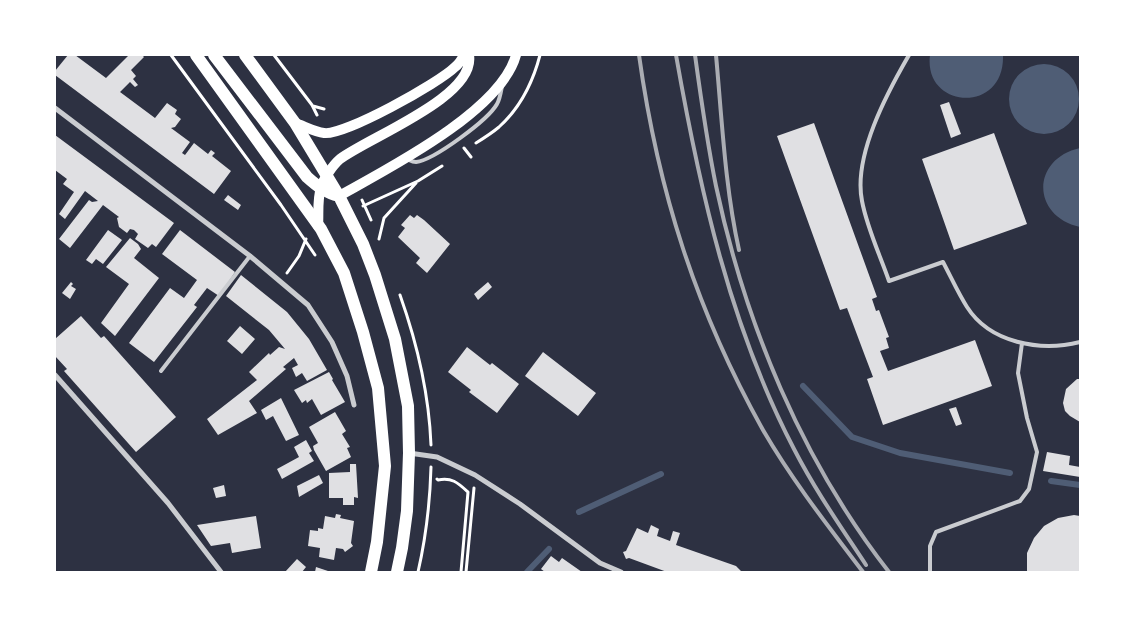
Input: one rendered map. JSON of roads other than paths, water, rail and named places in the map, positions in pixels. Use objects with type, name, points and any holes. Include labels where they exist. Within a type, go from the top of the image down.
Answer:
[{"type":"main road","points":[[196,55],[318,226],[344,273],[364,332],[378,388],[385,466],[377,542],[371,572]]},
{"type":"main road","points":[[214,55],[307,177],[330,194],[340,196],[404,159],[473,112],[489,98],[503,81],[514,65],[516,55]]},
{"type":"main road","points":[[245,55],[295,123],[326,177],[340,196],[369,259],[395,339],[408,406],[409,453],[407,511],[397,572]]},
{"type":"main road","points":[[295,123],[325,133],[337,132],[355,126],[418,92],[455,68],[464,55]]},
{"type":"main road","points":[[318,226],[320,188],[339,160],[442,100],[464,78],[470,62],[469,55]]},
{"type":"street","points":[[55,108],[250,256],[308,305],[332,342],[347,376],[354,405]]},
{"type":"street","points":[[55,374],[168,503],[221,572]]},
{"type":"street","points":[[409,453],[437,457],[475,475],[520,504],[600,563],[621,572]]},
{"type":"lane","points":[[909,55],[872,128],[861,172],[862,200],[889,281],[944,262],[967,307],[982,324],[1003,338],[1046,346],[1080,342]]},
{"type":"lane","points":[[161,371],[250,256]]},
{"type":"lane","points":[[930,572],[930,546],[936,532],[1020,501],[1029,489],[1037,452],[1027,418],[1018,373],[1022,343]]},
{"type":"water","points":[[930,55],[1003,55],[1000,74],[991,88],[979,96],[965,98],[951,95],[939,86],[931,73]]},
{"type":"water","points":[[1051,64],[1064,70],[1073,79],[1077,85],[1079,99],[1077,113],[1069,124],[1058,132],[1037,134],[1030,132],[1019,124],[1011,113],[1009,92],[1011,85],[1019,74],[1030,66]]},
{"type":"water","points":[[1080,148],[1080,227],[1064,221],[1052,212],[1043,188],[1046,175],[1052,163],[1064,154]]},
{"type":"waterway","points":[[803,386],[852,437],[900,453],[1010,473]]},
{"type":"waterway","points":[[579,512],[661,474]]},
{"type":"waterway","points":[[1051,481],[1080,485]]},
{"type":"waterway","points":[[527,572],[549,549]]},
{"type":"railway","points":[[639,55],[647,105],[669,202],[699,294],[718,340],[739,385],[774,449],[863,572]]},
{"type":"railway","points":[[676,55],[707,207],[720,257],[752,355],[802,464],[828,508],[866,565]]},
{"type":"railway","points":[[695,55],[716,186],[728,237],[761,339],[781,389],[829,484],[889,572]]},
{"type":"railway","points":[[716,55],[727,178],[739,250]]}]
